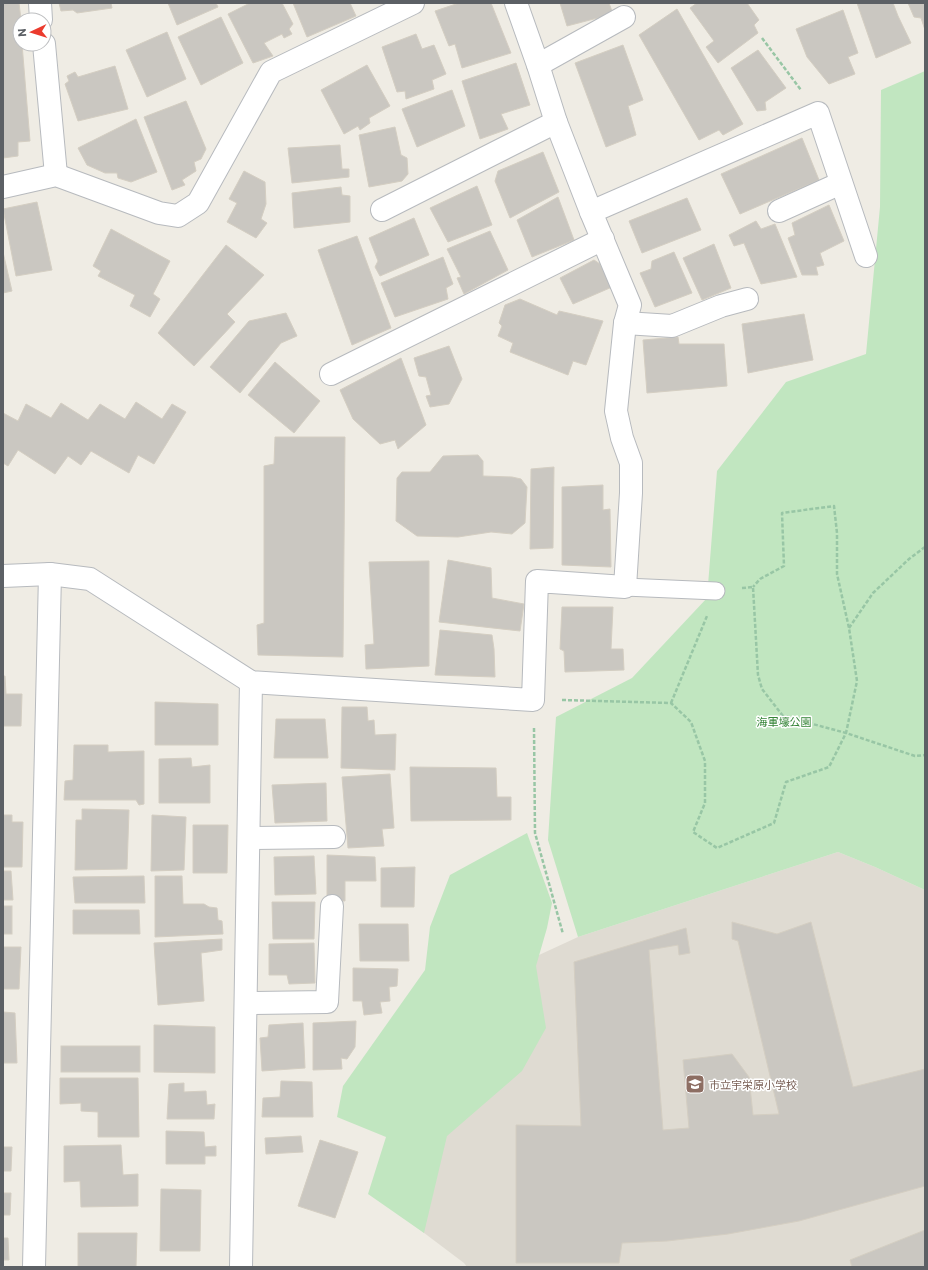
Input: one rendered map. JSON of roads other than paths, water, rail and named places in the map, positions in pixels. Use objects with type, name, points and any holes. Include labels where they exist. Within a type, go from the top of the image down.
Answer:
[{"type":"street","points":[[3,187],[56,175],[159,213],[178,216],[198,203],[271,72],[413,3]]},
{"type":"street","points":[[3,576],[50,574],[90,579],[251,682],[533,700],[537,581],[625,587],[631,493],[631,463],[622,438],[616,411],[625,323],[630,305],[591,212],[556,122],[538,64],[516,3]]},
{"type":"street","points":[[538,64],[624,18]]},
{"type":"street","points":[[45,52],[56,175]]},
{"type":"street","points":[[591,212],[818,113],[866,256]]},
{"type":"street","points":[[382,210],[556,122]]},
{"type":"street","points":[[779,211],[841,183]]},
{"type":"street","points":[[331,374],[603,239]]},
{"type":"street","points":[[625,323],[672,326],[721,306],[747,299]]},
{"type":"street","points":[[34,1267],[50,574]]},
{"type":"street","points":[[241,1267],[251,682]]},
{"type":"street","points":[[249,838],[334,837]]},
{"type":"street","points":[[246,1003],[327,1002],[332,906]]},
{"type":"lane","points":[[625,587],[716,591]]},
{"type":"place","name":"市立宇栄原小学校","points":[[695,1084]]},
{"type":"park label","name":"海軍壕公園","points":[[784,721]]}]
